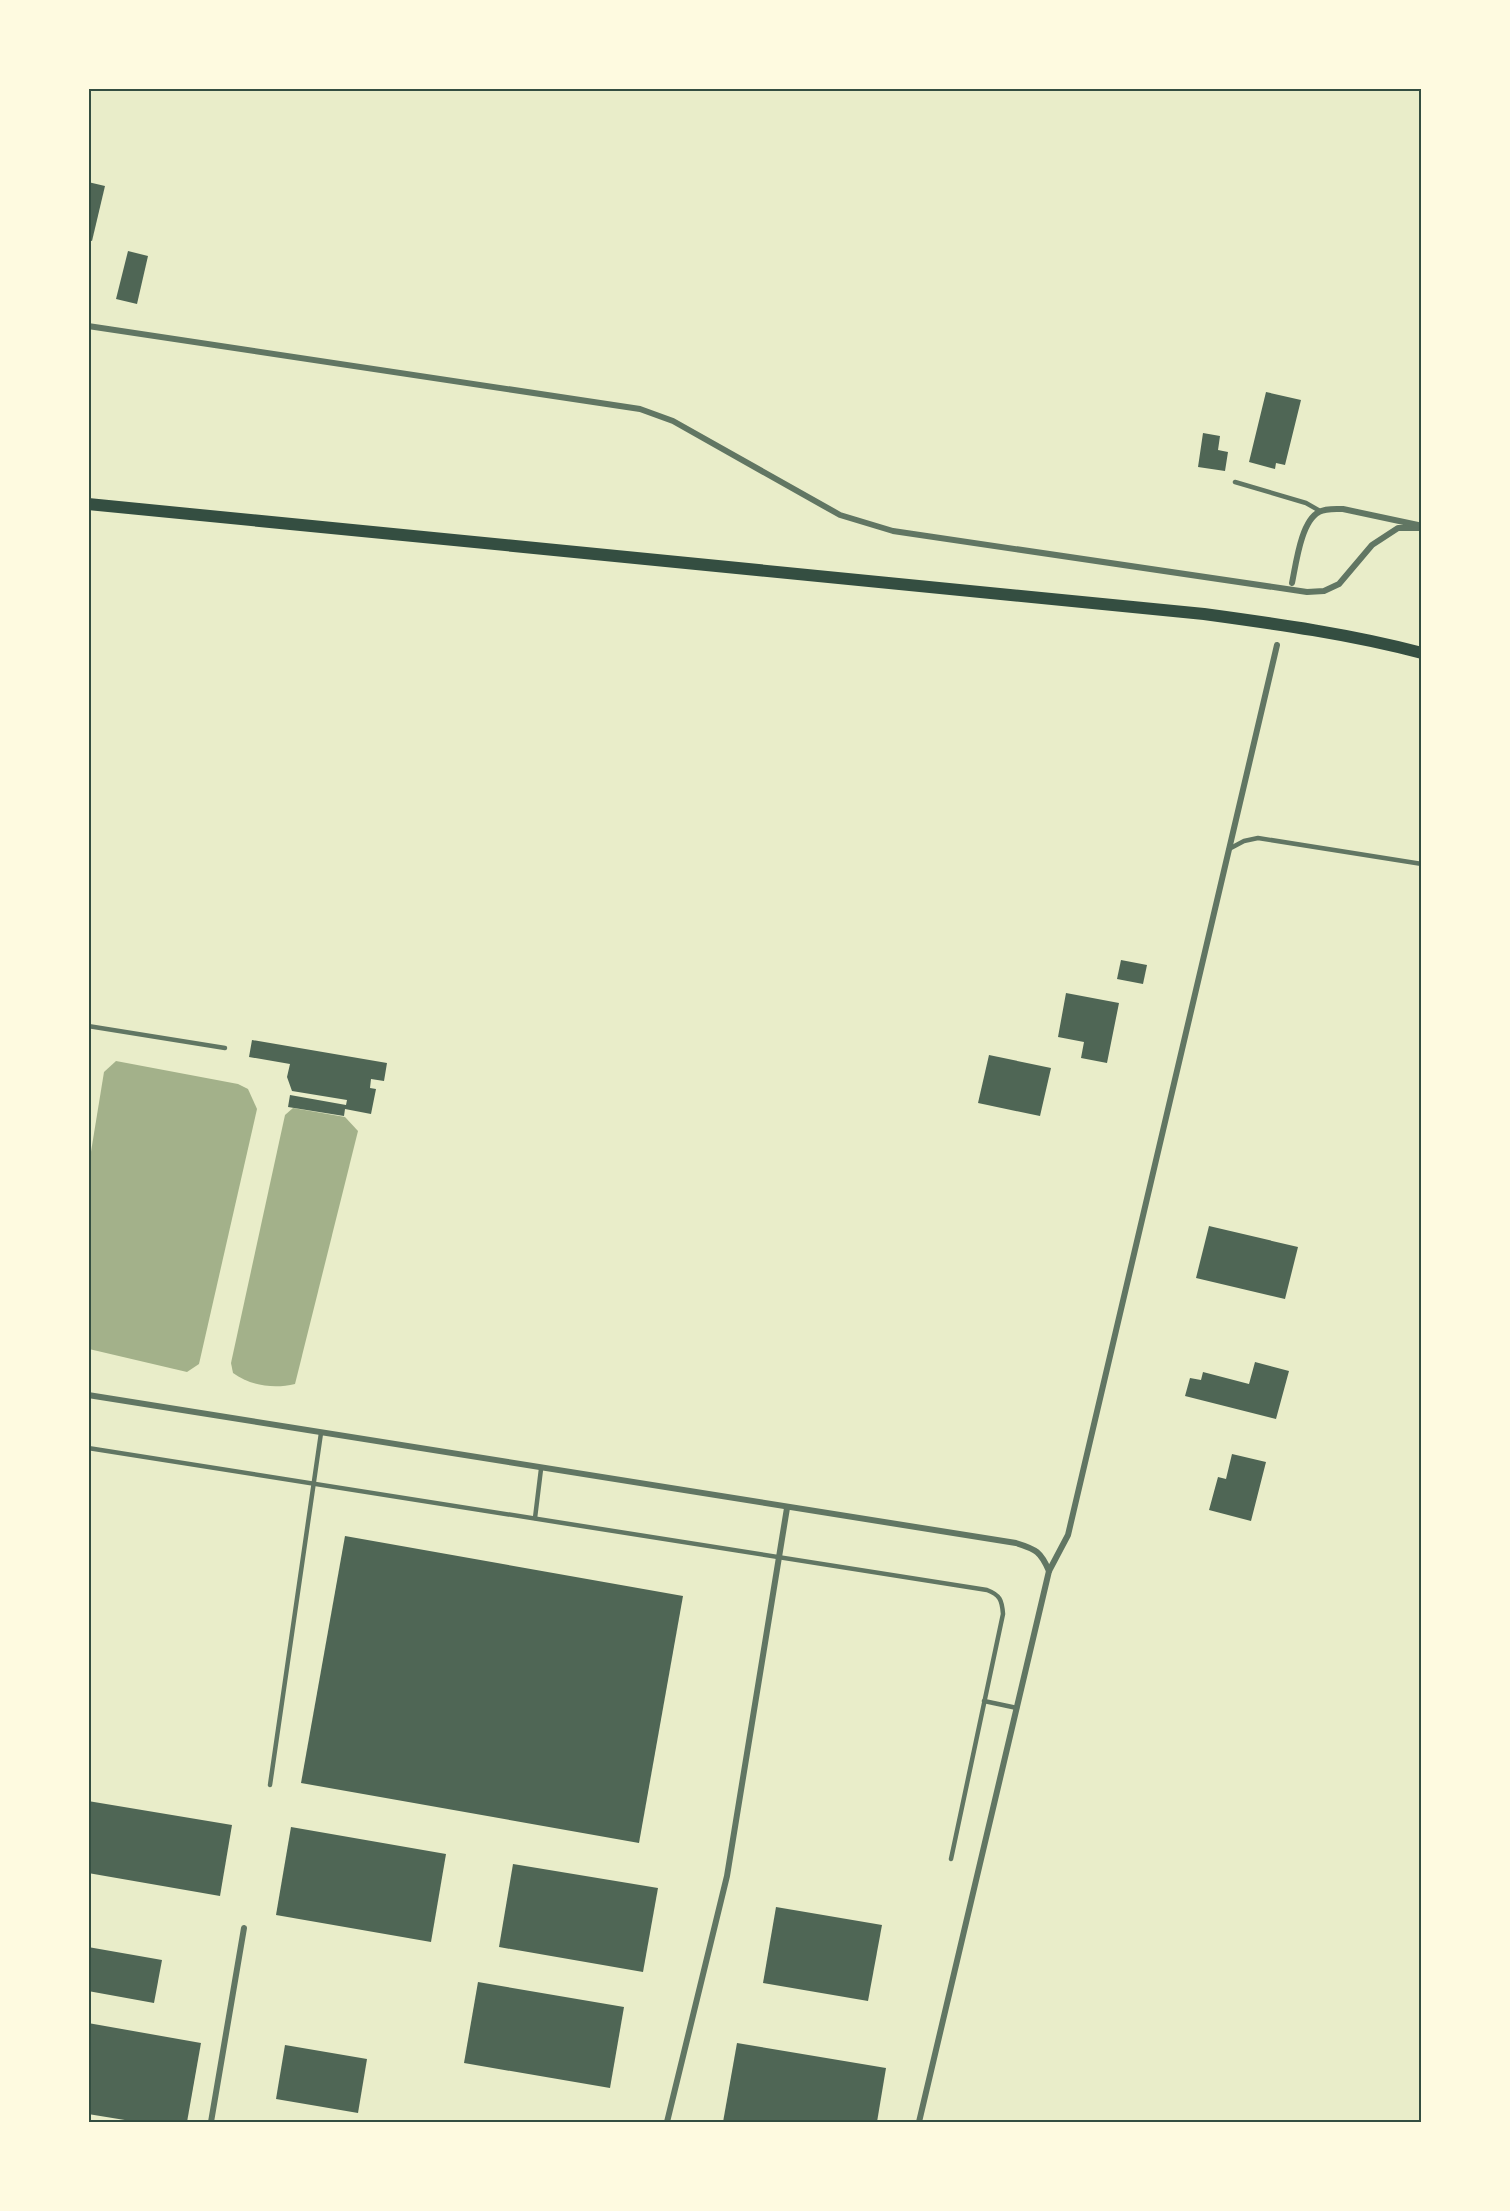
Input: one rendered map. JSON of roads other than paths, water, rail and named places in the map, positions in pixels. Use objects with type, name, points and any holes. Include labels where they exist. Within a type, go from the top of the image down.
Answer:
[{"type":"main road","points":[[88,504],[1204,614],[1335,633],[1378,641],[1422,653]]},
{"type":"street","points":[[88,326],[640,409],[674,421],[840,515],[893,531],[917,535],[1307,592],[1324,591],[1339,584],[1372,545],[1398,528],[1422,527]]},
{"type":"street","points":[[1292,583],[1305,531],[1312,517],[1320,511],[1332,508],[1343,509],[1422,527]]},
{"type":"street","points":[[920,2122],[1049,1571],[1068,1535],[1277,645]]},
{"type":"street","points":[[88,1395],[1016,1543],[1035,1549],[1045,1560],[1049,1571]]},
{"type":"street","points":[[667,2122],[727,1876],[787,1508]]},
{"type":"street","points":[[211,2122],[244,1928]]},
{"type":"lane","points":[[1234,482],[1306,503],[1320,511]]},
{"type":"lane","points":[[1229,849],[1244,841],[1258,838],[1422,864]]},
{"type":"lane","points":[[88,1026],[225,1048]]},
{"type":"lane","points":[[270,1785],[321,1433]]},
{"type":"lane","points":[[88,1448],[987,1590],[997,1594],[1002,1602],[1002,1614],[951,1859]]},
{"type":"lane","points":[[535,1518],[542,1469]]},
{"type":"lane","points":[[984,1701],[1017,1708]]}]
